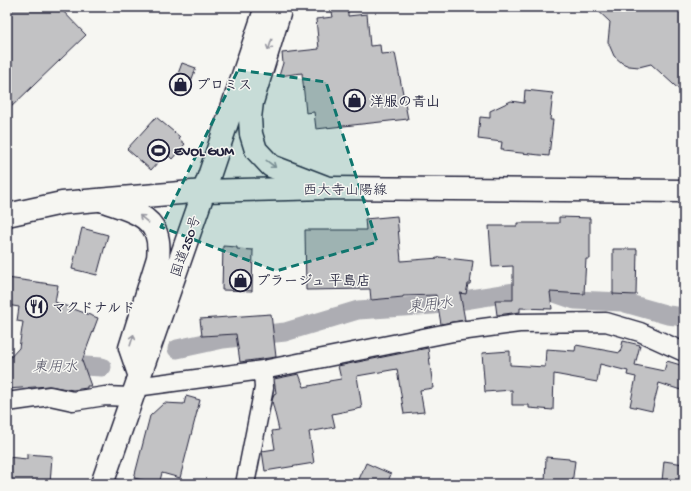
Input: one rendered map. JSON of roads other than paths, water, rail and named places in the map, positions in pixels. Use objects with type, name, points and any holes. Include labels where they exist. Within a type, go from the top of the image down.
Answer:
[{"type":"main road","name":"国道250号","points":[[102,484],[266,7]]},
{"type":"main road","points":[[279,7],[279,14],[252,102],[250,118],[251,134],[256,150],[270,166],[328,188]]},
{"type":"main road","name":"西大寺山陽線","points":[[7,215],[62,203],[204,191],[328,188],[684,191]]},
{"type":"main road","points":[[101,200],[138,214],[148,222],[156,232],[159,245],[158,258],[130,348],[136,387]]},
{"type":"street","points":[[7,402],[50,396],[73,401],[105,396],[136,387],[263,370],[453,332],[519,323],[606,322],[640,332],[684,352]]},
{"type":"street","points":[[245,484],[264,388],[263,370]]},
{"type":"waterway","name":"東用水","points":[[177,349],[223,339],[285,332],[358,310],[433,305],[540,288],[575,300],[622,302],[668,315],[684,317]]},
{"type":"waterway","name":"東用水","points":[[7,367],[50,364],[102,367]]},
{"type":"place","name":"プロミス","points":[[181,84]]},
{"type":"place","name":"洋服の青山","points":[[354,101]]},
{"type":"place","name":"EVOL GUM","points":[[158,150]]},
{"type":"place","name":"プラージュ 平島店","points":[[240,280]]},
{"type":"place","name":"マクドナルド","points":[[37,307]]}]
